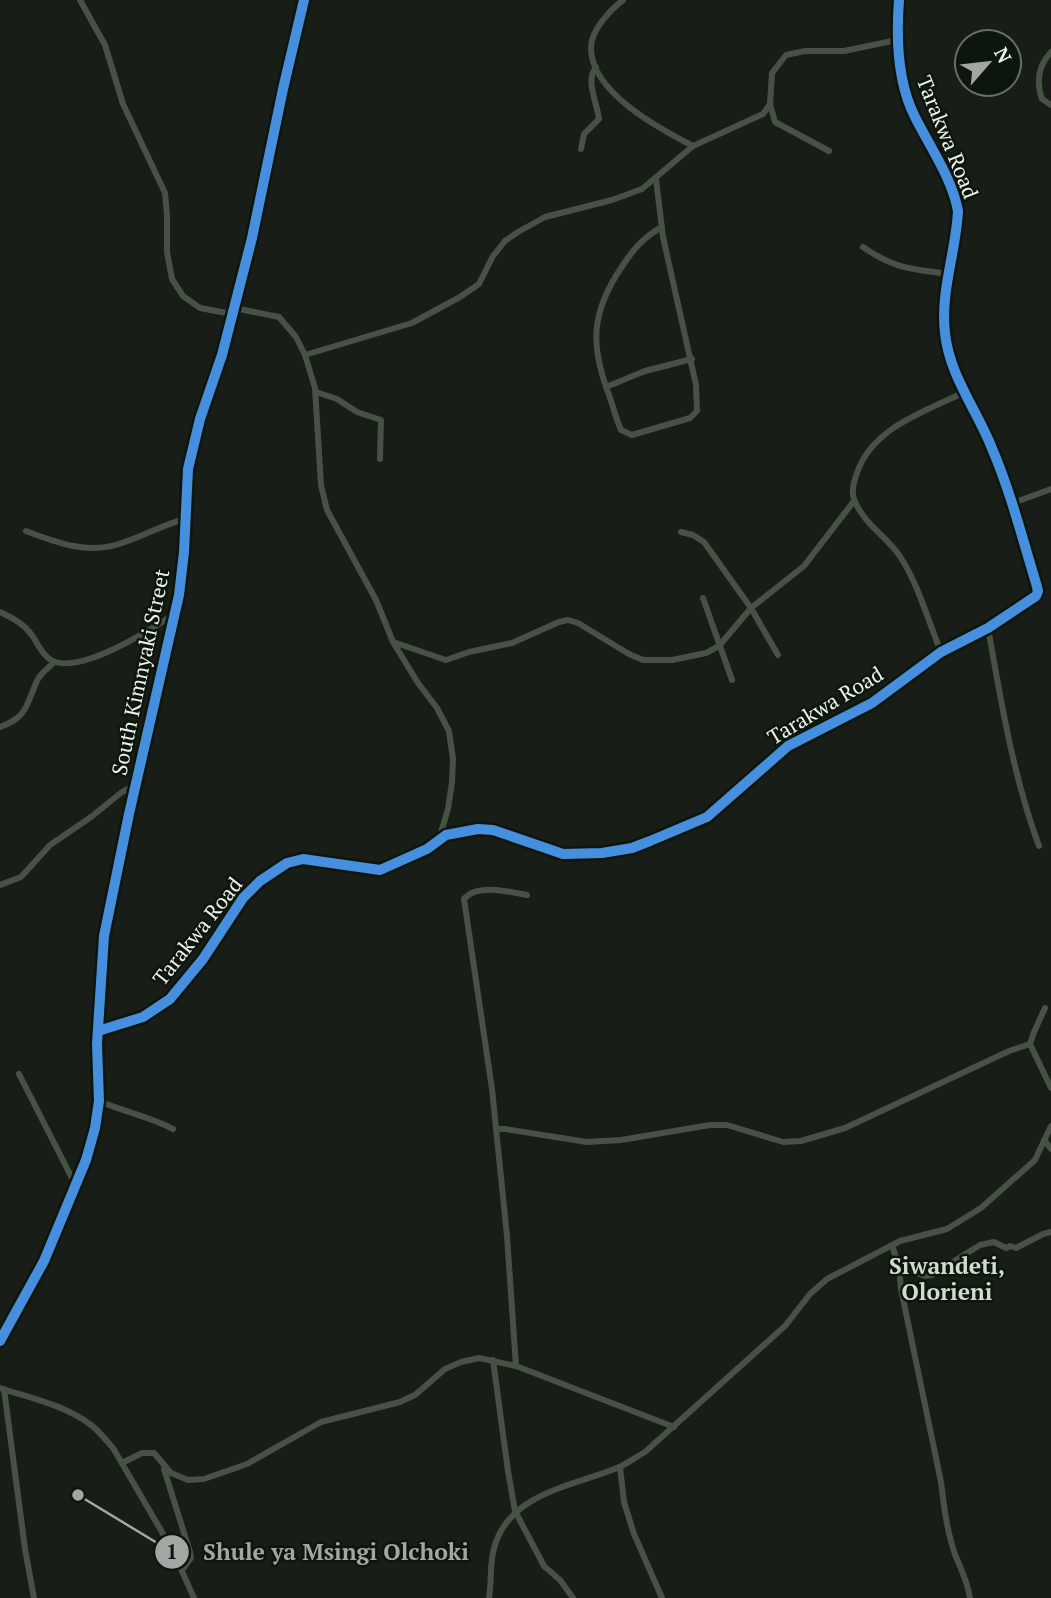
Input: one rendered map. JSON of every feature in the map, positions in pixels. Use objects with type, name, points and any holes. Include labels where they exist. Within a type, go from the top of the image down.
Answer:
[{"type":"street","points":[[80,0],[106,45],[123,104],[165,193],[167,252],[172,279],[183,296],[200,308],[278,317],[296,337],[305,355],[316,392],[323,499],[327,510],[376,600],[393,642],[437,708],[449,732],[453,759],[452,782],[449,809],[439,839]]},
{"type":"street","name":"South Kimnyaki Street","points":[[0,1341],[44,1261],[91,1145],[99,1101],[98,1031],[106,925],[159,675],[176,613],[182,575],[187,475],[192,448],[252,238],[282,89],[304,0]]},
{"type":"street","points":[[623,0],[605,19],[592,42],[592,56],[596,67],[609,89],[619,99],[662,130],[693,146]]},
{"type":"street","name":"Tarakwa Road","points":[[98,1031],[142,1017],[170,999],[203,959],[243,898],[260,881],[287,863],[303,859],[380,870],[427,849],[439,839],[455,832],[486,830],[563,854],[582,855],[632,848],[707,817],[788,746],[872,703],[941,652],[988,628],[1030,601],[1038,591],[1013,503],[989,442],[955,371],[946,340],[944,321],[948,274],[957,223],[956,202],[909,102],[897,40],[899,0]]},
{"type":"street","points":[[829,151],[775,121],[770,104],[772,73],[786,55],[805,51],[844,51],[897,40]]},
{"type":"street","points":[[1051,52],[1040,68],[1038,78],[1042,99],[1051,105]]},
{"type":"street","points":[[581,149],[584,134],[599,119],[591,80],[596,67]]},
{"type":"street","points":[[305,355],[412,323],[479,285],[499,248],[531,224],[625,196],[656,179],[677,157],[693,146],[755,119],[763,114],[770,104]]},
{"type":"street","points":[[656,179],[662,227],[692,359],[697,411],[690,418],[642,434],[626,434],[618,424],[596,358],[595,325],[608,289],[634,248],[662,227]]},
{"type":"street","points":[[863,247],[897,267],[948,274]]},
{"type":"street","points":[[606,387],[645,371],[692,359]]},
{"type":"street","points":[[316,392],[381,420],[380,459]]},
{"type":"street","points":[[941,652],[901,558],[854,501],[854,484],[861,460],[878,438],[965,392]]},
{"type":"street","points":[[1013,503],[1051,489]]},
{"type":"street","points":[[393,642],[446,660],[512,643],[568,620],[643,660],[655,661],[706,653],[719,646],[751,608],[804,566],[854,501]]},
{"type":"street","points":[[26,531],[63,545],[102,547],[124,543],[163,525],[185,519]]},
{"type":"street","points":[[681,532],[704,542],[751,608],[778,655]]},
{"type":"street","points":[[703,598],[732,680]]},
{"type":"street","points":[[0,612],[30,632],[44,654],[54,662]]},
{"type":"street","points":[[0,727],[11,723],[26,710],[39,677],[54,662],[93,658],[110,652],[176,613]]},
{"type":"street","points":[[988,628],[1015,766],[1026,809],[1040,846]]},
{"type":"street","points":[[0,885],[21,877],[50,845],[91,817],[114,797],[136,785]]},
{"type":"street","points":[[516,1366],[496,1129],[484,1027],[464,899],[470,893],[486,891],[527,895]]},
{"type":"street","points":[[1045,1008],[1030,1044],[1051,1088]]},
{"type":"street","points":[[496,1129],[587,1142],[621,1140],[710,1125],[727,1125],[783,1142],[801,1141],[845,1128],[1009,1051],[1030,1044]]},
{"type":"street","points":[[19,1074],[76,1186]]},
{"type":"street","points":[[99,1101],[173,1129]]},
{"type":"street","points":[[489,1598],[494,1546],[507,1520],[515,1511],[539,1497],[620,1467],[645,1452],[785,1326],[810,1294],[827,1279],[892,1245],[914,1236],[947,1229],[981,1208],[1035,1160],[1051,1126]]},
{"type":"street","points":[[1044,1140],[1051,1149]]},
{"type":"street","points":[[899,1267],[925,1276],[932,1275],[980,1245],[994,1242],[1006,1248],[1016,1248],[1043,1234],[1051,1233]]},
{"type":"street","points":[[892,1245],[899,1267],[944,1507],[970,1598]]},
{"type":"street","points":[[164,1467],[178,1477],[196,1480],[243,1466],[315,1424],[406,1399],[420,1391],[440,1373],[461,1362],[479,1358],[516,1366],[674,1427]]},
{"type":"street","points":[[494,1360],[515,1511],[544,1566],[560,1580],[573,1598]]},
{"type":"street","points":[[34,1598],[2,1388],[44,1401],[83,1420],[93,1426],[108,1442],[183,1569],[194,1598]]},
{"type":"street","points":[[122,1463],[148,1452],[157,1455],[164,1467],[190,1552],[191,1558],[183,1569]]},
{"type":"street","points":[[620,1467],[627,1513],[662,1598]]},
{"type":"cycle path","points":[[0,1341],[44,1261],[86,1160],[95,1128],[99,1101],[97,1044],[104,936],[179,595],[188,469],[200,419],[222,355],[252,238],[304,0]]},
{"type":"cycle path","points":[[98,1031],[143,1017],[170,999],[203,959],[243,898],[260,881],[287,863],[303,859],[380,870],[427,849],[446,835],[478,829],[493,830],[563,854],[602,853],[632,848],[707,817],[788,746],[872,703],[941,652],[988,628],[1036,596],[1036,583],[998,463],[957,377],[948,348],[944,318],[946,287],[958,211],[946,175],[915,117],[904,89],[898,45],[899,0]]},
{"type":"place","name":"Shule ya Msingi Olchoki","points":[[78,1495]]},
{"type":"district","name":"Siwandeti, Olorieni","points":[[947,1278]]}]
